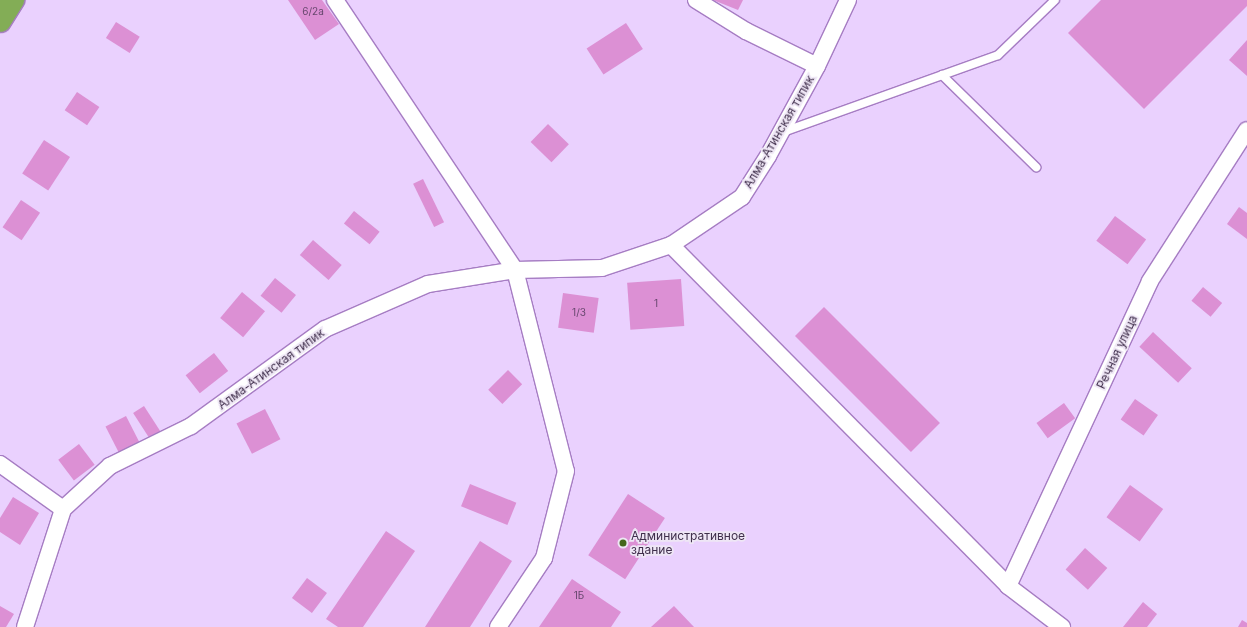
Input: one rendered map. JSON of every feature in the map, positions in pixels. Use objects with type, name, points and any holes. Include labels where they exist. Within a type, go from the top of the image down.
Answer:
[{"type":"highway","points":[[0,21],[12,0]]},
{"type":"street","points":[[335,0],[515,270],[566,471],[544,558],[498,627]]},
{"type":"street","name":"Алма-Атинская типик","points":[[696,0],[746,31],[817,66]]},
{"type":"street","name":"Алма-Атинская типик","points":[[25,627],[63,509],[110,466],[191,426],[325,329],[428,284],[515,270],[602,268],[671,246],[742,197],[817,66],[848,0]]},
{"type":"street","name":"Речная улица","points":[[1008,586],[1150,281],[1247,130]]},
{"type":"street","points":[[671,246],[1008,586],[1062,627]]},
{"type":"street","points":[[0,464],[63,509]]},
{"type":"lane","points":[[780,133],[998,55],[1056,0]]},
{"type":"lane","points":[[942,75],[1036,167]]},
{"type":"building","points":[[288,0],[322,0],[339,24],[315,40]]},
{"type":"building","points":[[713,0],[743,0],[738,10]]},
{"type":"building","points":[[1101,0],[1247,0],[1247,6],[1144,109],[1068,33]]},
{"type":"building","points":[[116,22],[140,37],[130,53],[106,38]]},
{"type":"building","points":[[626,23],[643,49],[603,75],[587,49]]},
{"type":"building","points":[[1247,40],[1247,76],[1229,60]]},
{"type":"building","points":[[77,92],[99,107],[87,125],[65,110]]},
{"type":"building","points":[[548,124],[569,144],[551,162],[531,142]]},
{"type":"building","points":[[44,140],[70,157],[48,190],[22,174]]},
{"type":"building","points":[[423,179],[444,222],[434,227],[413,184]]},
{"type":"building","points":[[21,200],[40,213],[22,240],[3,227]]},
{"type":"building","points":[[1239,207],[1247,213],[1247,239],[1227,224]]},
{"type":"building","points":[[354,211],[380,232],[370,244],[344,223]]},
{"type":"building","points":[[1115,216],[1146,239],[1127,264],[1096,241]]},
{"type":"building","points":[[313,240],[342,265],[329,280],[300,255]]},
{"type":"building","points":[[275,278],[296,295],[282,313],[261,296]]},
{"type":"building","points":[[681,279],[684,326],[630,330],[627,283]]},
{"type":"building","points":[[1203,287],[1222,303],[1211,317],[1191,301]]},
{"type":"building","points":[[242,292],[265,311],[243,337],[220,318]]},
{"type":"building","points":[[563,293],[599,298],[594,333],[558,328]]},
{"type":"building","points":[[824,307],[940,423],[911,452],[795,336]]},
{"type":"building","points":[[1153,332],[1192,368],[1178,383],[1139,347]]},
{"type":"building","points":[[214,353],[228,371],[200,393],[186,375]]},
{"type":"building","points":[[508,370],[522,384],[502,404],[488,390]]},
{"type":"building","points":[[1135,399],[1158,415],[1144,436],[1121,419]]},
{"type":"building","points":[[1064,403],[1075,418],[1048,438],[1036,423]]},
{"type":"building","points":[[144,406],[160,431],[149,438],[133,413]]},
{"type":"building","points":[[265,409],[280,439],[252,454],[236,424]]},
{"type":"building","points":[[126,416],[139,442],[119,452],[106,426]]},
{"type":"building","points":[[79,444],[95,465],[74,480],[58,460]]},
{"type":"building","points":[[470,484],[516,503],[507,525],[461,506]]},
{"type":"building","points":[[1130,485],[1163,509],[1140,541],[1106,517]]},
{"type":"building","name":"Административное здание","points":[[628,494],[665,518],[625,579],[588,555]]},
{"type":"building","points":[[13,497],[39,513],[20,545],[0,532],[0,518]]},
{"type":"building","points":[[386,531],[415,551],[363,627],[338,627],[326,619]]},
{"type":"building","points":[[480,541],[512,561],[470,627],[425,627]]},
{"type":"building","points":[[1085,548],[1107,568],[1088,590],[1066,570]]},
{"type":"building","points":[[307,578],[327,593],[312,613],[292,598]]},
{"type":"building","points":[[572,579],[621,612],[611,627],[539,627]]},
{"type":"building","points":[[1143,602],[1157,614],[1147,627],[1123,627]]},
{"type":"building","points":[[0,606],[14,614],[6,627],[0,627]]},
{"type":"building","points":[[674,606],[694,627],[651,627]]},
{"type":"building","points":[[1242,620],[1247,623],[1247,627],[1238,627]]},
{"type":"place","name":"Административное здание","points":[[623,543]]}]
